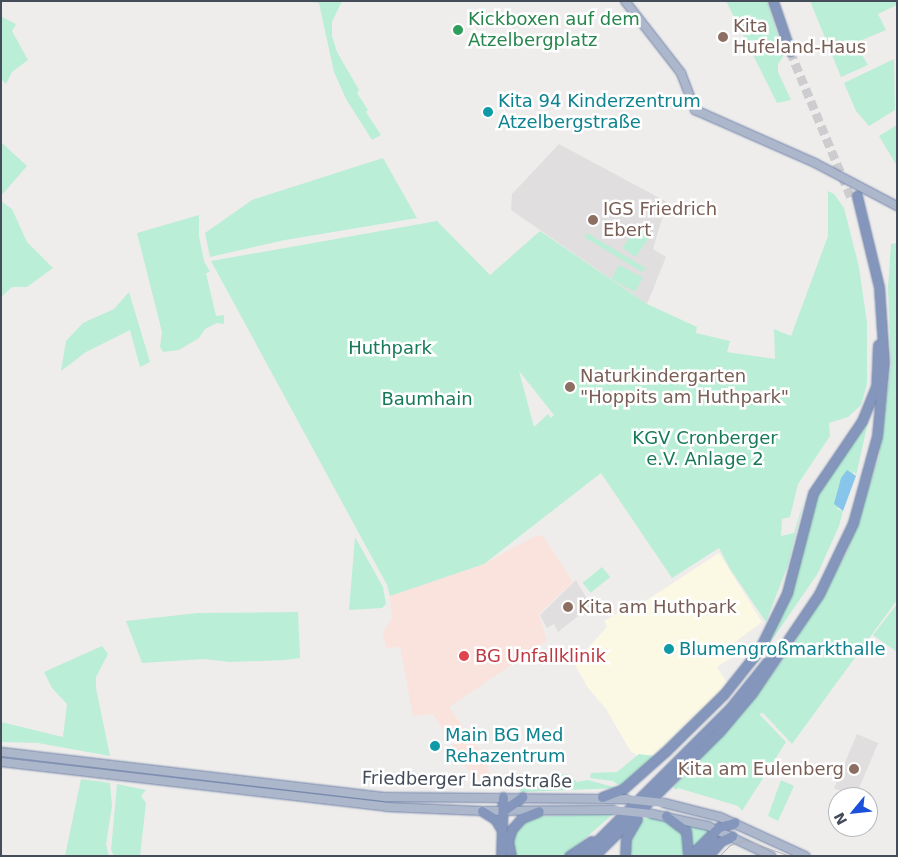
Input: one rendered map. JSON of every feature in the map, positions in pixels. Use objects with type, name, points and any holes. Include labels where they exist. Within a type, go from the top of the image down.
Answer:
[{"type":"highway","points":[[773,1],[792,50],[779,1]]},
{"type":"highway","points":[[582,856],[730,708],[804,608],[833,556],[853,508],[871,435],[877,385],[878,328],[874,287],[856,195]]},
{"type":"highway","points":[[594,856],[737,712],[771,666],[819,594],[859,507],[877,436],[884,347],[874,261],[856,195]]},
{"type":"highway","points":[[602,797],[623,789],[664,752],[724,694],[755,656],[784,600],[813,493],[862,421],[877,385]]},
{"type":"highway","points":[[501,856],[503,797]]},
{"type":"highway","points":[[503,811],[522,797]]},
{"type":"highway","points":[[625,856],[628,833],[651,799]]},
{"type":"highway","points":[[482,811],[497,821],[502,833]]},
{"type":"highway","points":[[512,856],[508,841],[512,829],[522,818],[539,811]]},
{"type":"highway","points":[[666,816],[686,831],[689,856]]},
{"type":"highway","points":[[689,856],[719,825],[734,823]]},
{"type":"highway","points":[[699,856],[719,825]]},
{"type":"highway","points":[[570,856],[612,826]]},
{"type":"highway","points":[[708,856],[721,841],[732,836]]},
{"type":"main road","points":[[625,1],[677,68],[695,110],[815,163],[856,195],[896,206]]},
{"type":"main road","name":"Friedberger Landstraße","points":[[1,752],[386,797],[602,797],[664,803],[719,825],[732,836],[771,856]]},
{"type":"main road","name":"Friedberger Landstraße","points":[[1,762],[354,804],[482,811],[613,810],[652,814],[719,825]]},
{"type":"main road","points":[[734,823],[805,856]]},
{"type":"shaded area","name":"IGS Friedrich Ebert","points":[[559,144],[667,202],[653,249],[666,257],[647,304],[511,210],[512,194]]},
{"type":"shaded area","name":"BG Unfallklinik","points":[[537,535],[544,537],[573,582],[539,614],[547,641],[449,707],[487,761],[490,777],[474,779],[433,714],[413,716],[400,647],[386,648],[383,633],[392,618],[390,596],[484,564]]},
{"type":"shaded area","points":[[719,553],[762,622],[731,645],[736,655],[717,667],[727,683],[722,689],[653,755],[637,755],[631,752],[606,709],[588,688],[574,663],[607,627],[604,621],[636,602],[639,605]]},
{"type":"shaded area","name":"Kita am Huthpark","points":[[576,580],[591,606],[558,632],[554,624],[547,628],[540,615]]},
{"type":"shaded area","name":"Kita am Eulenberg","points":[[857,734],[878,743],[859,787],[835,787]]},
{"type":"green space","points":[[302,1],[342,1],[332,22],[332,36],[337,52],[359,90],[357,93],[368,110],[366,112],[381,135],[372,140],[346,99],[334,72],[319,3]]},
{"type":"green space","points":[[726,1],[767,1],[784,55],[778,64],[778,72],[791,100],[777,103]]},
{"type":"green space","points":[[810,1],[897,1],[897,5],[878,14],[886,30],[855,43],[868,65],[841,77]]},
{"type":"green space","points":[[1,9],[2,17],[16,24],[12,31],[28,60],[12,72],[6,84],[1,79]]},
{"type":"green space","points":[[894,59],[895,110],[869,126],[856,111],[844,83]]},
{"type":"green space","points":[[897,125],[897,166],[879,136]]},
{"type":"green space","points":[[1,142],[27,166],[1,196]]},
{"type":"green space","points":[[383,158],[417,218],[285,240],[210,257],[205,233],[252,200]]},
{"type":"green space","points":[[828,191],[834,194],[844,208],[859,267],[867,323],[867,384],[861,405],[848,417],[829,423],[830,436],[798,484],[790,517],[782,519],[781,536],[794,533],[804,500],[788,565],[766,622],[730,569],[719,548],[672,578],[601,473],[484,564],[390,596],[387,585],[211,261],[437,221],[490,275],[540,231],[647,304],[697,327],[696,333],[730,341],[727,352],[775,359],[774,329],[791,336],[828,236]],"holes":[[[519,371],[554,415],[551,418],[548,414],[534,427]]]},
{"type":"green space","points":[[1,201],[12,209],[27,242],[53,268],[27,287],[12,287],[1,297]]},
{"type":"green space","points":[[199,215],[199,236],[204,261],[210,272],[206,273],[216,316],[224,315],[224,324],[217,323],[205,329],[199,338],[179,350],[163,352],[160,347],[162,332],[137,233]]},
{"type":"green space","points":[[639,224],[652,233],[635,257],[622,248]]},
{"type":"green space","points":[[587,233],[645,268],[643,272],[584,237]]},
{"type":"green space","points":[[897,243],[897,600],[792,744],[763,713],[759,714],[786,742],[742,811],[738,806],[678,788],[676,790],[673,787],[756,696],[792,646],[847,552],[879,456],[891,365],[888,288],[891,244]]},
{"type":"green space","points":[[619,265],[643,278],[635,292],[611,279]]},
{"type":"green space","points":[[129,292],[150,362],[140,367],[130,330],[86,352],[61,371],[66,341],[83,323],[114,309]]},
{"type":"green space","points":[[868,422],[856,476],[854,471],[837,509],[843,511],[839,526],[818,573],[752,669],[772,637],[791,586],[812,507],[825,479]]},
{"type":"green space","points":[[355,537],[383,587],[386,604],[382,608],[349,610]]},
{"type":"green space","points":[[602,567],[610,577],[591,593],[583,583]]},
{"type":"green space","points":[[897,604],[897,652],[873,635]]},
{"type":"green space","points":[[298,612],[300,658],[285,660],[230,662],[204,659],[142,663],[126,621],[198,613]]},
{"type":"green space","points":[[102,646],[108,654],[96,677],[96,688],[110,756],[38,743],[1,742],[1,722],[63,737],[67,704],[52,688],[44,672]]},
{"type":"green space","points":[[639,754],[654,756],[620,786],[613,781],[590,778],[591,773],[617,772]]},
{"type":"green space","points":[[567,774],[577,782],[588,780],[617,788],[522,792],[512,784],[520,778],[521,780]]},
{"type":"green space","points":[[81,779],[110,783],[112,806],[106,844],[109,856],[65,856]]},
{"type":"green space","points":[[781,780],[794,786],[778,821],[768,816]]},
{"type":"green space","points":[[117,784],[146,790],[141,796],[146,803],[140,856],[114,856],[111,850]]},
{"type":"green space","points":[[613,814],[565,856],[514,856],[510,838],[513,830],[530,817]]},
{"type":"green space","points":[[645,817],[667,820],[682,831],[685,856],[627,856],[632,831]]},
{"type":"green space","points":[[680,822],[710,831],[690,853]]},
{"type":"water","points":[[847,470],[856,476],[843,511],[834,504],[841,478]]},
{"type":"tunnel","points":[[790,51],[852,200]]},
{"type":"tram line","points":[[719,856],[730,845],[745,840],[790,856]]},
{"type":"place","name":"Kickboxen auf dem Atzelbergplatz","points":[[458,30]]},
{"type":"place","name":"Kita Hufeland-Haus","points":[[723,37]]},
{"type":"place","name":"Kita 94 Kinderzentrum Atzelbergstraße","points":[[488,112]]},
{"type":"place","name":"IGS Friedrich Ebert","points":[[593,220]]},
{"type":"place","name":"Naturkindergarten \"Hoppits am Huthpark\"","points":[[570,387]]},
{"type":"place","name":"Kita am Huthpark","points":[[568,607]]},
{"type":"place","name":"Blumengroßmarkthalle","points":[[669,649]]},
{"type":"place","name":"BG Unfallklinik","points":[[464,656]]},
{"type":"place","name":"Main BG Med Rehazentrum","points":[[435,746]]},
{"type":"place","name":"Kita am Eulenberg","points":[[854,769]]},
{"type":"park label","name":"Huthpark","points":[[390,348]]},
{"type":"park label","name":"Baumhain","points":[[427,399]]},
{"type":"park label","name":"KGV Cronberger e.V. Anlage 2","points":[[705,449]]}]
